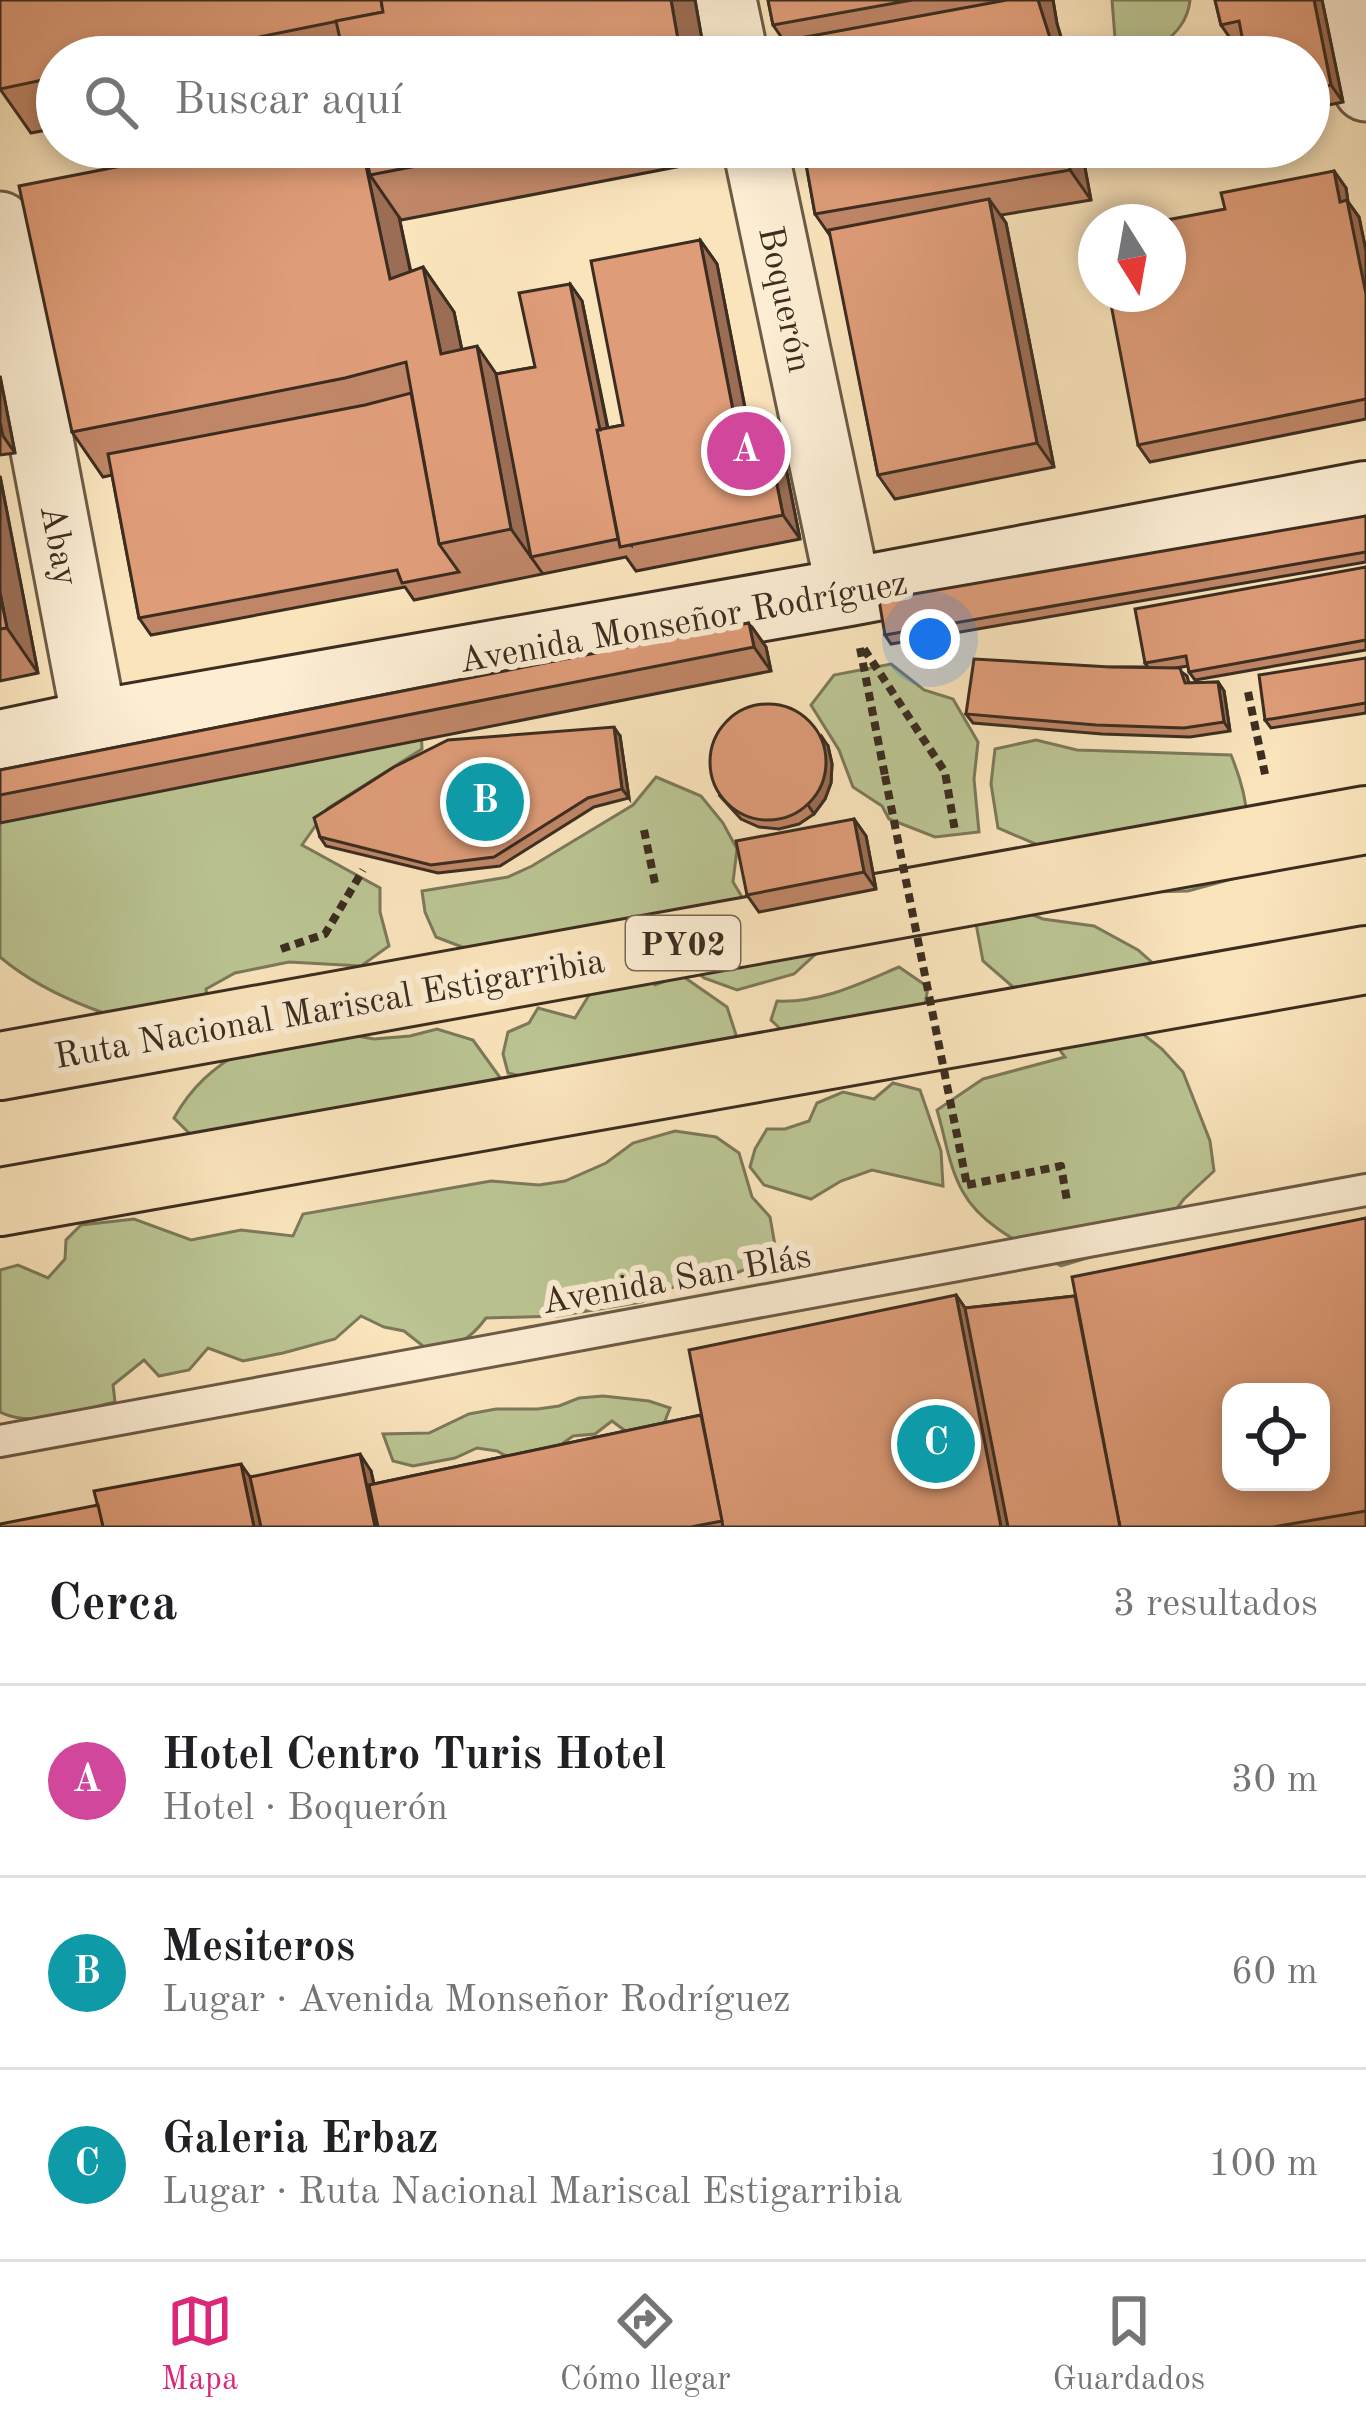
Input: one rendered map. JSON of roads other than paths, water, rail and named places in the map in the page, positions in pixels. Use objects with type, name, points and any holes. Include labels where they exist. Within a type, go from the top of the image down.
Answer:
[{"type":"highway","name":"Ruta Nacional Mariscal Estigarribia","points":[[0,1066],[1366,820]]},
{"type":"highway","points":[[0,1202],[1366,960]]},
{"type":"street","points":[[724,0],[732,36]]},
{"type":"street","points":[[1349,0],[1366,89]]},
{"type":"street","name":"Boquerón","points":[[759,168],[849,592]]},
{"type":"street","name":"Abay","points":[[0,224],[95,724]]},
{"type":"street","name":"Avenida Monseñor Rodríguez","points":[[0,744],[1366,495]]},
{"type":"lane","name":"Avenida San Blás","points":[[0,1441],[1366,1190]]},
{"type":"place","name":"Hotel Centro Turis Hotel","points":[[746,451]]},
{"type":"place","name":"Mesiteros","points":[[485,802]]},
{"type":"place","name":"Galeria Erbaz","points":[[936,1444]]}]
